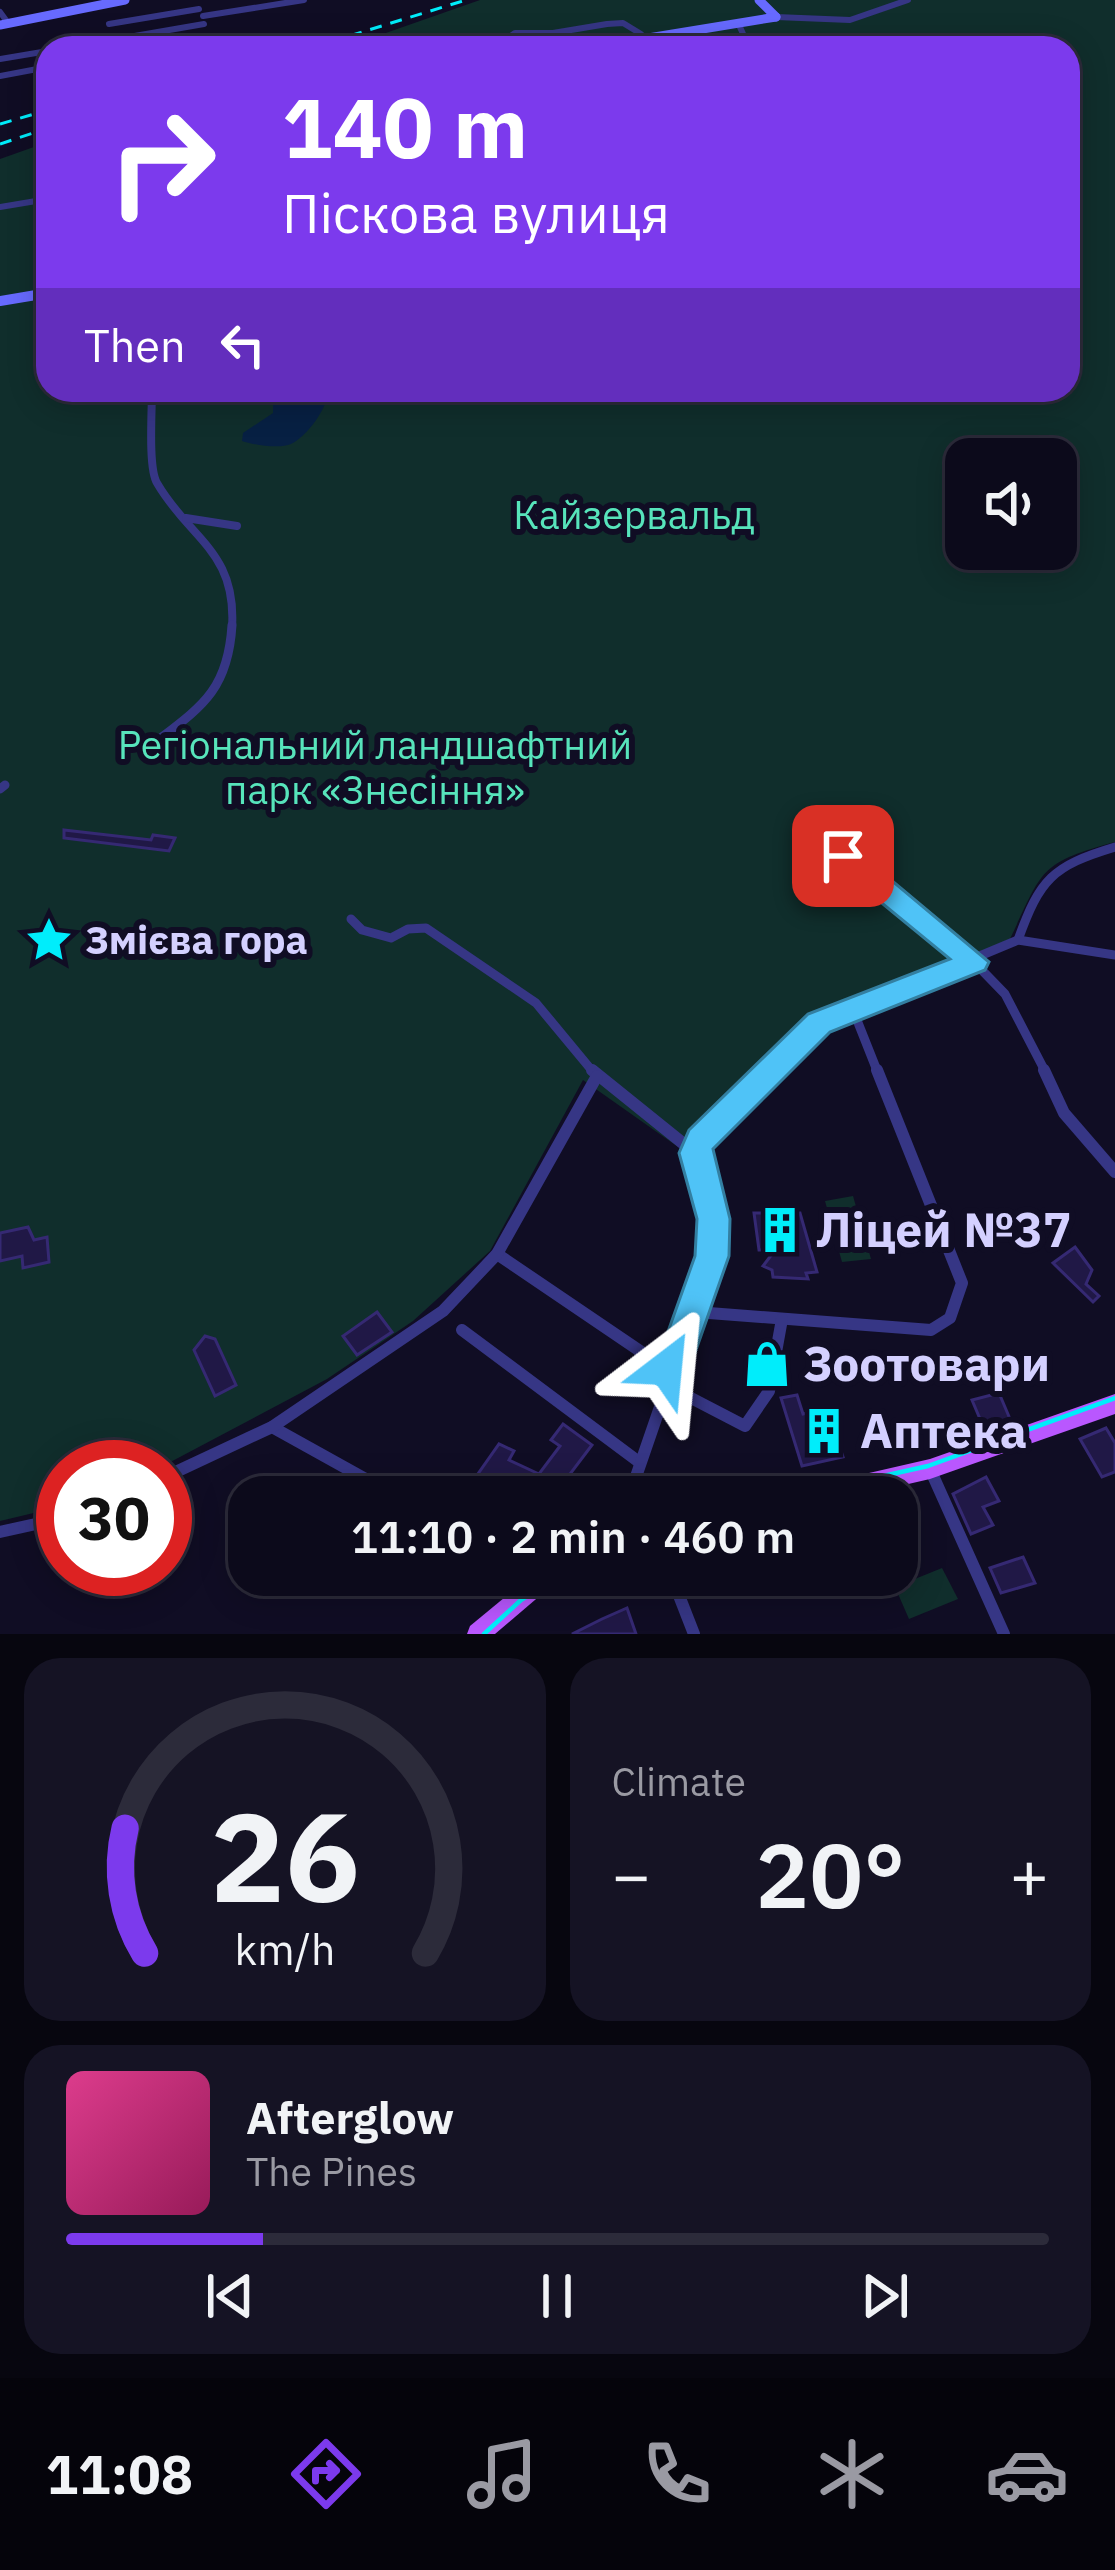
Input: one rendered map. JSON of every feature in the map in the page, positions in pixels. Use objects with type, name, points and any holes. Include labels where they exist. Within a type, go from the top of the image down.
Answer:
[{"type":"main road","points":[[900,1476],[1115,1404]]},
{"type":"main road","points":[[478,1634],[522,1596]]},
{"type":"street","points":[[2,19],[125,0]]},
{"type":"street","points":[[194,0],[206,36]]},
{"type":"street","points":[[109,24],[304,0]]},
{"type":"street","points":[[759,0],[770,17]]},
{"type":"street","points":[[633,36],[739,25],[770,17],[850,20],[908,0]]},
{"type":"street","points":[[116,36],[202,16]]},
{"type":"street","points":[[511,36],[623,23],[641,34]]},
{"type":"street","points":[[739,25],[744,36]]},
{"type":"street","points":[[0,59],[36,53]]},
{"type":"street","points":[[0,76],[36,69]]},
{"type":"street","points":[[0,207],[36,201]]},
{"type":"street","points":[[1,299],[36,295]]},
{"type":"street","points":[[152,402],[151,467],[164,495],[216,552],[226,574],[233,614],[230,656],[211,699],[153,744]]},
{"type":"street","points":[[186,518],[236,526]]},
{"type":"street","points":[[1018,940],[1042,879],[1063,863],[1115,847]]},
{"type":"street","points":[[843,856],[974,962],[1018,1012],[1064,1113],[1115,1172]]},
{"type":"street","points":[[351,919],[375,936],[391,938],[408,929],[426,928],[445,937],[536,1003],[597,1076],[695,1153]]},
{"type":"street","points":[[635,1476],[712,1256],[713,1219],[695,1153],[700,1140],[805,1033],[853,1010],[1018,940],[1112,958]]},
{"type":"street","points":[[696,1312],[931,1330],[950,1318],[960,1299],[962,1282],[853,1010]]},
{"type":"street","points":[[192,1465],[272,1427],[443,1311],[496,1254],[597,1076]]},
{"type":"street","points":[[496,1254],[669,1378],[745,1426],[755,1418],[771,1384],[779,1360],[782,1319]]},
{"type":"street","points":[[462,1330],[639,1462]]},
{"type":"street","points":[[272,1427],[360,1476]]},
{"type":"street","points":[[930,1469],[1004,1634]]},
{"type":"street","points":[[0,1532],[36,1524]]},
{"type":"street","points":[[679,1596],[694,1634]]},
{"type":"green space","name":"Регіональний ландшафтний парк «Знесіння»","points":[[480,0],[1115,0],[1115,842],[1071,856],[1046,873],[1010,939],[907,986],[814,1021],[805,1038],[688,1154],[583,1080],[490,1251],[413,1321],[327,1379],[192,1451],[192,1440],[36,1440],[36,1512],[0,1521],[0,159],[36,146],[36,402],[1080,402],[1080,36],[377,36]]},
{"type":"green space","points":[[853,1196],[871,1259],[842,1262],[825,1201]]},
{"type":"green space","points":[[942,1568],[958,1599],[909,1619],[899,1596],[918,1596],[918,1578]]},
{"type":"water","points":[[273,402],[325,402],[315,422],[291,444],[242,441],[243,433],[273,413]]},
{"type":"building","points":[[64,830],[151,840],[153,835],[175,838],[169,851],[64,838]]},
{"type":"building","name":"Ліцей №37","points":[[754,1213],[800,1213],[817,1272],[806,1273],[808,1279],[773,1277],[772,1270],[763,1266],[776,1249],[759,1250]]},
{"type":"building","points":[[28,1227],[34,1240],[47,1237],[49,1262],[23,1268],[22,1256],[0,1261],[0,1233]]},
{"type":"building","points":[[1075,1247],[1092,1270],[1086,1284],[1099,1296],[1093,1302],[1053,1263]]},
{"type":"building","points":[[377,1312],[392,1332],[357,1355],[343,1336]]},
{"type":"building","points":[[205,1336],[215,1339],[236,1385],[215,1396],[194,1350]]},
{"type":"building","points":[[999,1393],[1010,1419],[983,1426],[972,1400]]},
{"type":"building","name":"Аптека","points":[[797,1395],[803,1414],[827,1409],[843,1457],[802,1466],[781,1398]]},
{"type":"building","points":[[563,1424],[592,1445],[569,1476],[477,1476],[499,1444],[514,1451],[509,1460],[539,1474],[560,1446],[551,1440]]},
{"type":"building","points":[[1106,1428],[1115,1443],[1115,1472],[1102,1477],[1080,1439]]},
{"type":"building","points":[[986,1477],[999,1501],[983,1507],[993,1525],[971,1534],[953,1494]]},
{"type":"building","points":[[1023,1557],[1035,1583],[1001,1593],[990,1568]]},
{"type":"building","points":[[627,1608],[636,1634],[572,1634],[602,1619]]},
{"type":"tram line","points":[[883,1476],[928,1466],[1115,1398]]},
{"type":"tram line","points":[[484,1634],[527,1596]]},
{"type":"railway","points":[[349,36],[466,0]]},
{"type":"railway","points":[[0,124],[36,114]]},
{"type":"railway","points":[[0,144],[36,132]]},
{"type":"place","name":"Змієва гора","points":[[49,940]]},
{"type":"place","name":"Ліцей №37","points":[[780,1230]]},
{"type":"place","name":"Зоотовари","points":[[767,1364]]},
{"type":"place","name":"Аптека","points":[[824,1431]]},
{"type":"route","points":[[666,1368],[671,1372],[696,1312],[712,1256],[713,1219],[695,1153],[700,1140],[819,1023],[974,962],[843,856]]},
{"type":"park label","name":"Кайзервальд","points":[[634,515]]}]
